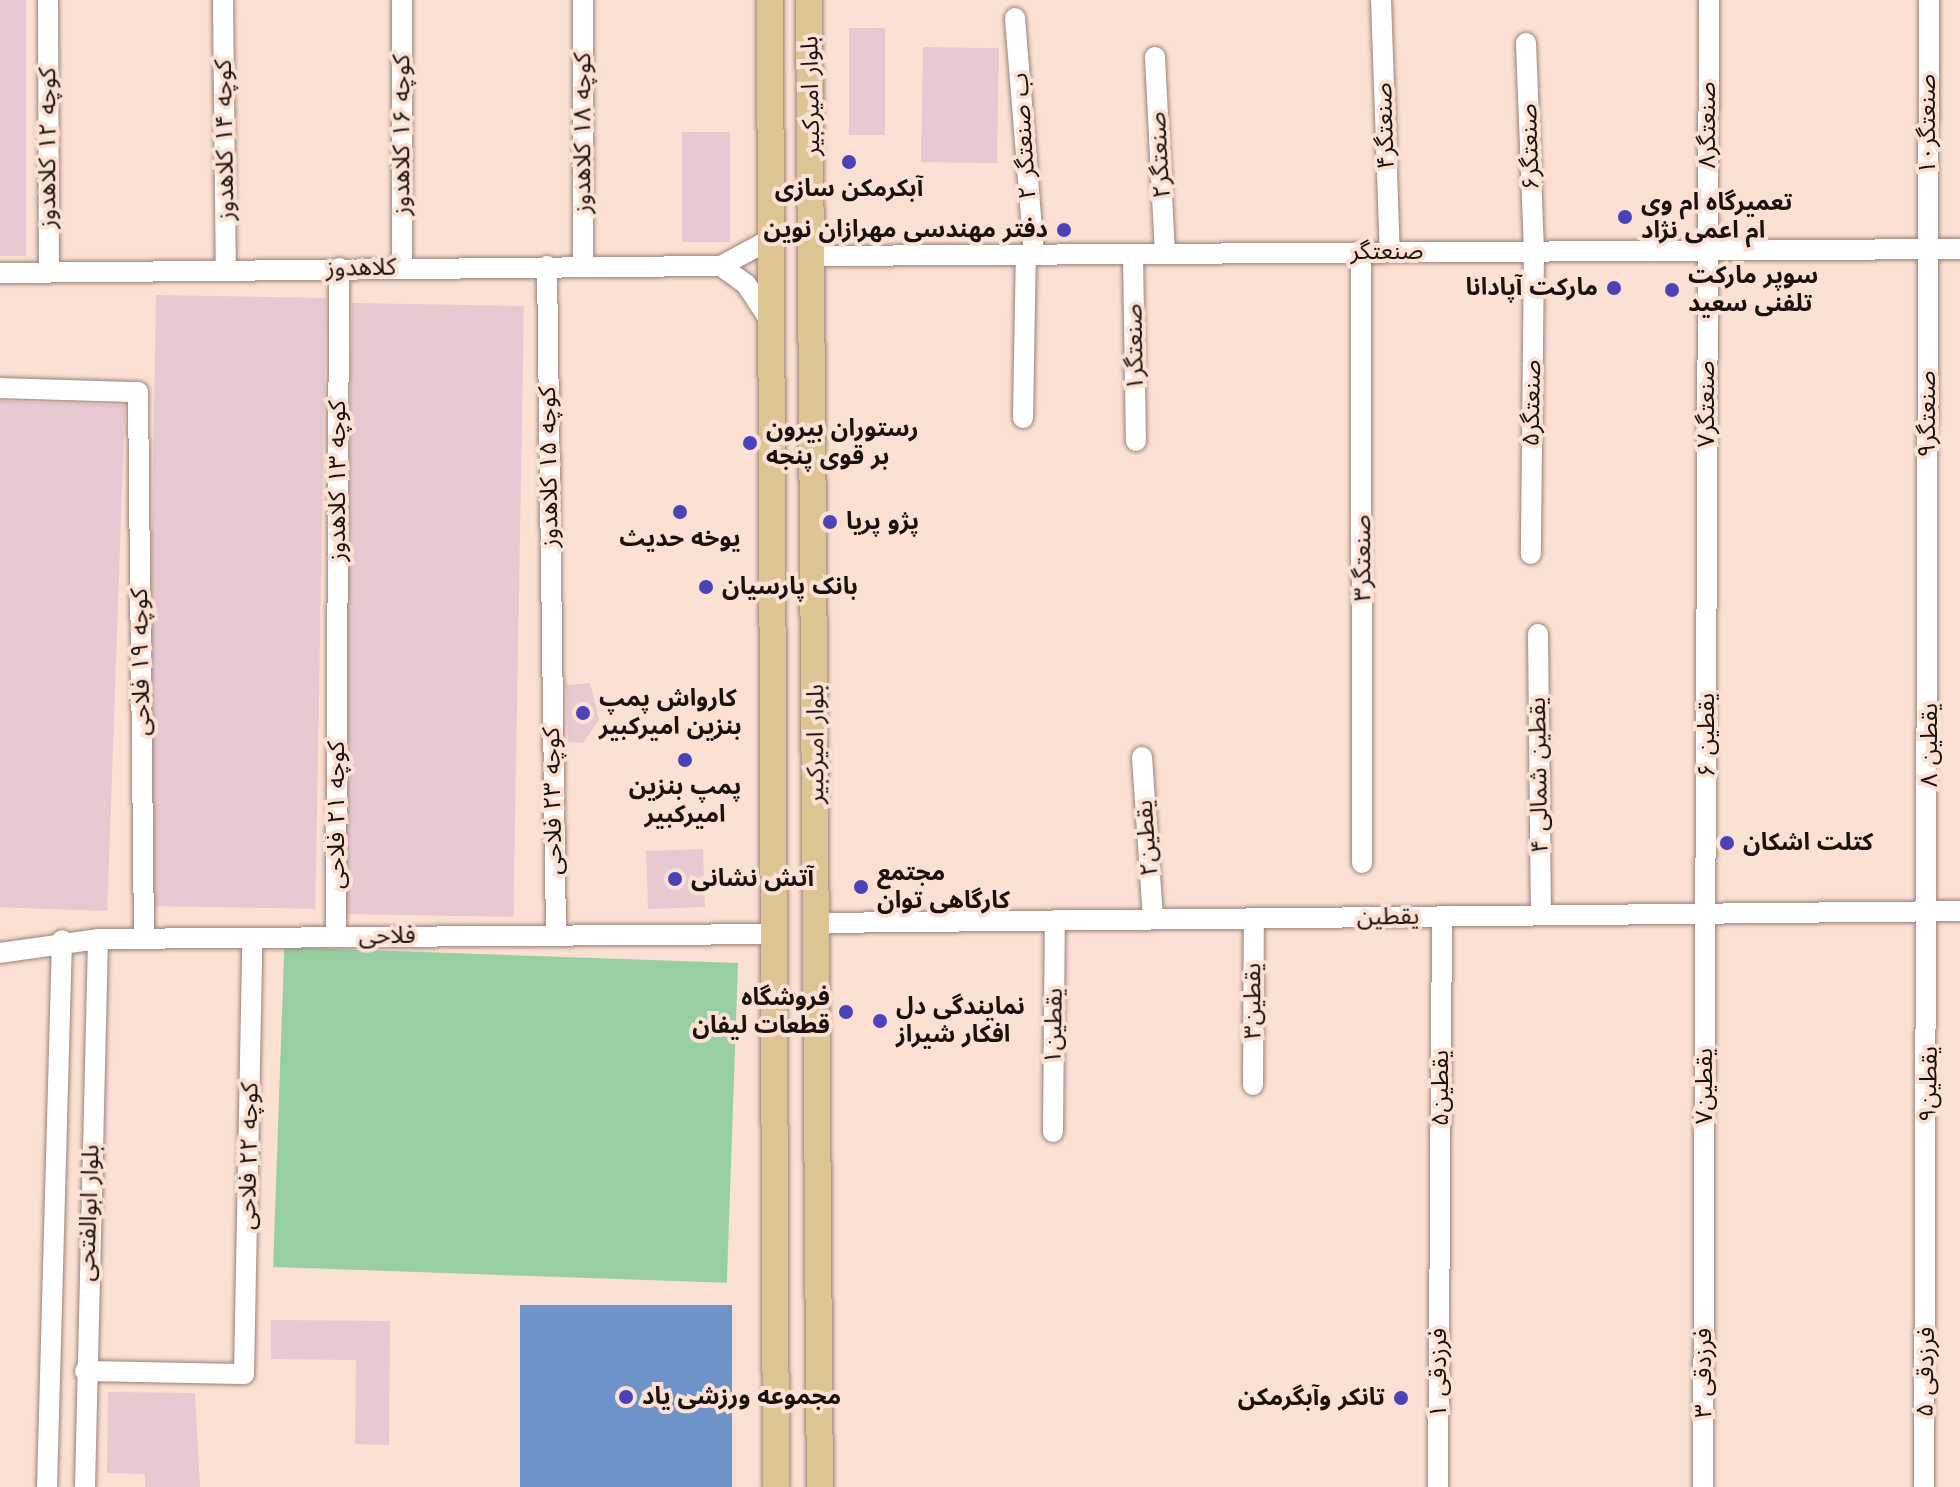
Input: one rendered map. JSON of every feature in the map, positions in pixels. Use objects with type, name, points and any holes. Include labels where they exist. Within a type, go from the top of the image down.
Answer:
[{"type":"main road","points":[[770,0],[810,1]]},
{"type":"main road","name":"بلوار امیرکبیر","points":[[770,0],[776,1487]]},
{"type":"main road","name":"بلوار امیرکبیر","points":[[810,1],[820,1487]]},
{"type":"street","name":"کوچه ۱۲ کلاهدوز","points":[[48,0],[49,272]]},
{"type":"street","name":"کوچه ۱۸ کلاهدوز","points":[[583,0],[583,266]]},
{"type":"street","name":"صنعتگر۴","points":[[1381,0],[1390,252]]},
{"type":"street","name":"صنعتگر۸","points":[[1707,250],[1709,0]]},
{"type":"street","name":"صنعتگر۱۰","points":[[1928,249],[1929,0]]},
{"type":"street","name":"کوچه ۱۶ کلاهدوز","points":[[402,1],[402,268]]},
{"type":"street","name":"کوچه ۱۴ کلاهدوز","points":[[223,5],[226,270]]},
{"type":"street","name":"۲ ب صنعتگر","points":[[1015,18],[1030,254],[1023,418]]},
{"type":"street","name":"صنعتگر۶","points":[[1526,43],[1534,251]]},
{"type":"street","name":"صنعتگر۲","points":[[1155,57],[1165,253]]},
{"type":"street","name":"کلاهدوز","points":[[0,273],[721,266],[771,239]]},
{"type":"street","name":"صنعتگر۹","points":[[1928,249],[1929,580]]},
{"type":"street","name":"صنعتگر","points":[[813,256],[1960,249]]},
{"type":"street","name":"صنعتگر۷","points":[[1707,250],[1707,557]]},
{"type":"street","name":"صنعتگر۵","points":[[1531,554],[1534,251]]},
{"type":"street","name":"صنعتگر۳","points":[[1361,252],[1362,863]]},
{"type":"street","name":"صنعتگر۱","points":[[1133,254],[1136,441]]},
{"type":"street","name":"کوچه ۱۵ کلاهدوز","points":[[547,266],[551,669]]},
{"type":"street","points":[[721,266],[746,284],[771,323]]},
{"type":"street","name":"کوچه ۱۳ کلاهدوز","points":[[337,694],[339,268]]},
{"type":"street","name":"کوچه ۱۹ فلاحی","points":[[0,388],[136,387],[144,938]]},
{"type":"street","name":"یقطین ۶","points":[[1706,913],[1707,557]]},
{"type":"street","name":"یقطین ۸","points":[[1929,580],[1930,911]]},
{"type":"street","name":"یقطین شمالی ۴","points":[[1538,634],[1541,915]]},
{"type":"street","name":"کوچه ۲۳ فلاحی","points":[[551,669],[556,934]]},
{"type":"street","name":"کوچه ۲۱ فلاحی","points":[[336,937],[337,694]]},
{"type":"street","name":"یقطین۲","points":[[1142,757],[1153,919]]},
{"type":"street","name":"یقطین۹","points":[[1927,1257],[1930,911]]},
{"type":"street","name":"یقطین","points":[[817,923],[1960,911]]},
{"type":"street","name":"یقطین۷","points":[[1704,1258],[1706,913]]},
{"type":"street","name":"یقطین۵","points":[[1440,1259],[1442,916]]},
{"type":"street","name":"یقطین۳","points":[[1253,1085],[1254,918]]},
{"type":"street","name":"یقطین۱","points":[[1053,1132],[1055,920]]},
{"type":"street","name":"فلاحی","points":[[0,953],[62,940],[98,939],[776,934]]},
{"type":"street","name":"کوچه ۲۲ فلاحی","points":[[85,1371],[244,1374],[252,938]]},
{"type":"street","name":"بلوار ابوالفتحی","points":[[85,1487],[85,1371],[98,939]]},
{"type":"street","name":"بلوار ابوالفتحی","points":[[47,1487],[62,940]]},
{"type":"street","points":[[53,1248],[88,1247]]},
{"type":"street","name":"فرزدقی ۵","points":[[1924,1487],[1927,1257]]},
{"type":"street","name":"فرزدقی ۳","points":[[1703,1487],[1704,1258]]},
{"type":"street","name":"فرزدقی ۱","points":[[1438,1487],[1440,1259]]},
{"type":"green space","points":[[284,947],[738,963],[727,1283],[273,1267]]},
{"type":"water","name":"مجموعه ورزشی یاد","points":[[520,1305],[732,1305],[732,1487],[520,1487]]},
{"type":"building","points":[[0,0],[26,0],[26,256],[0,256]]},
{"type":"building","points":[[849,28],[885,28],[885,135],[849,135]]},
{"type":"building","points":[[923,47],[999,48],[997,163],[921,162]]},
{"type":"building","points":[[682,132],[730,132],[730,242],[682,242]]},
{"type":"building","points":[[156,295],[326,298],[315,909],[145,906]]},
{"type":"building","points":[[352,303],[524,306],[513,917],[341,914]]},
{"type":"building","points":[[0,401],[125,405],[107,911],[0,907]]},
{"type":"building","name":"کارواش پمپ بنزین امیرکبیر","points":[[590,683],[599,720],[583,743],[568,742],[566,685]]},
{"type":"building","name":"آتش نشانی","points":[[703,849],[705,907],[648,909],[646,851]]},
{"type":"building","points":[[271,1320],[390,1321],[389,1445],[355,1444],[356,1360],[271,1359]]},
{"type":"building","points":[[108,1392],[195,1393],[200,1487],[145,1487],[145,1474],[107,1473]]},
{"type":"place","name":"آبکرمکن سازی","points":[[849,162]]},
{"type":"place","name":"تعمیرگاه ام وی ام اعمی نژاد","points":[[1625,217]]},
{"type":"place","name":"دفتر مهندسی مهرازان نوین","points":[[1064,230]]},
{"type":"place","name":"مارکت آپادانا","points":[[1614,288]]},
{"type":"place","name":"سوپر مارکت تلفنی سعید","points":[[1672,290]]},
{"type":"place","name":"رستوران بیرون بر قوی پنجه","points":[[750,443]]},
{"type":"place","name":"یوخه حدیث","points":[[680,512]]},
{"type":"place","name":"پژو پریا","points":[[830,522]]},
{"type":"place","name":"بانک پارسیان","points":[[706,587]]},
{"type":"place","name":"کارواش پمپ بنزین امیرکبیر","points":[[583,713]]},
{"type":"place","name":"پمپ بنزین امیرکبیر","points":[[685,760]]},
{"type":"place","name":"کتلت اشکان","points":[[1727,843]]},
{"type":"place","name":"آتش نشانی","points":[[675,879]]},
{"type":"place","name":"مجتمع کارگاهی توان","points":[[861,887]]},
{"type":"place","name":"فروشگاه قطعات لیفان","points":[[846,1012]]},
{"type":"place","name":"نمایندگی دل افکار شیراز","points":[[880,1021]]},
{"type":"place","name":"مجموعه ورزشی یاد","points":[[626,1397]]},
{"type":"place","name":"تانکر وآبگرمکن","points":[[1401,1398]]}]
